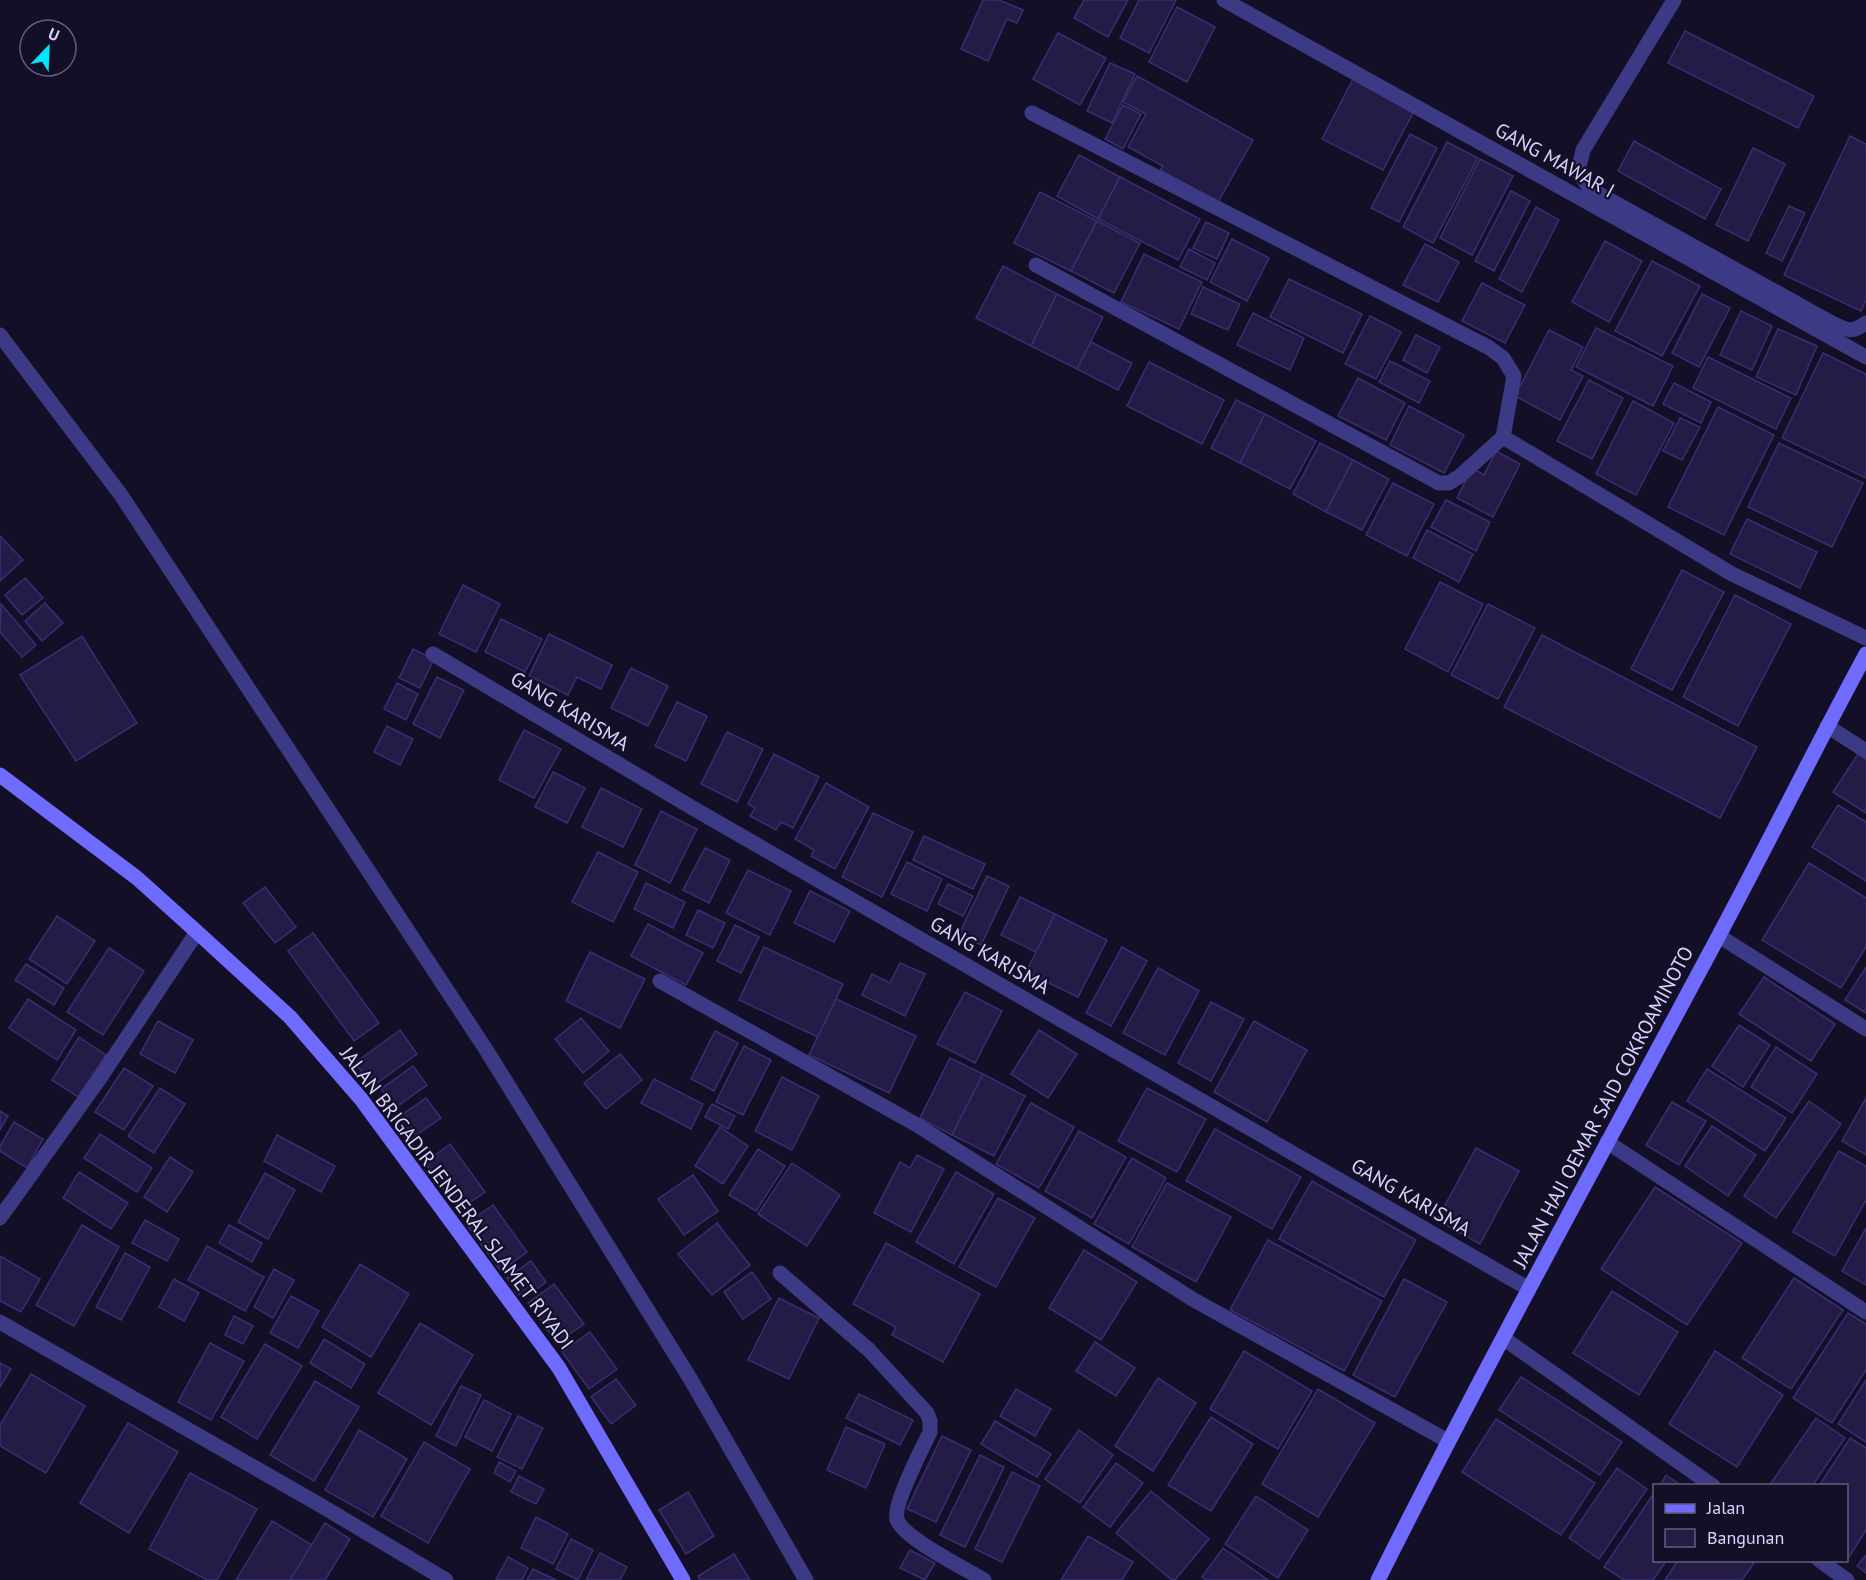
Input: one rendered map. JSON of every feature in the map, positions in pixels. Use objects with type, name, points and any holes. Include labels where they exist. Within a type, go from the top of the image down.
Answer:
[{"type":"main road","name":"JALAN HAJI OEMAR SAID COKROAMINOTO","points":[[1378,1580],[1528,1288],[1719,936],[1866,654]]},
{"type":"main road","name":"JALAN BRIGADIR JENDERAL SLAMET RIYADI","points":[[0,775],[137,878],[290,1017],[361,1099],[559,1368],[683,1580]]},
{"type":"street","name":"GANG MAWAR I","points":[[1224,0],[1866,357]]},
{"type":"street","points":[[1674,0],[1583,150],[1578,171],[1590,189],[1830,322],[1845,329],[1855,330],[1866,323]]},
{"type":"street","points":[[1032,113],[1488,347],[1503,358],[1514,376],[1503,437],[1460,476],[1449,483],[1439,483],[1036,265]]},
{"type":"street","points":[[0,335],[121,495],[485,1048],[692,1380],[806,1580]]},
{"type":"street","points":[[1503,437],[1732,574],[1866,638]]},
{"type":"street","name":"GANG KARISMA","points":[[433,654],[711,819],[1528,1288]]},
{"type":"street","points":[[1827,726],[1866,751]]},
{"type":"street","points":[[0,1218],[98,1081],[197,932]]},
{"type":"street","points":[[1719,936],[1866,1029]]},
{"type":"street","points":[[660,981],[917,1125],[1194,1300],[1448,1441]]},
{"type":"street","points":[[1607,1142],[1866,1312]]},
{"type":"street","points":[[780,1273],[869,1350],[927,1413],[930,1432],[898,1504],[897,1518],[902,1529],[917,1540],[984,1580]]},
{"type":"street","points":[[0,1322],[320,1504],[446,1580]]},
{"type":"street","points":[[1503,1338],[1712,1484]]},
{"type":"street","points":[[1823,1562],[1847,1580]]},
{"type":"building","points":[[983,0],[999,0],[1023,10],[1017,23],[1007,19],[988,61],[961,49]]},
{"type":"building","points":[[1084,0],[1128,0],[1108,37],[1074,18]]},
{"type":"building","points":[[1139,0],[1176,0],[1149,53],[1120,38]]},
{"type":"building","points":[[1177,7],[1215,27],[1187,82],[1149,62]]},
{"type":"building","points":[[1685,31],[1814,96],[1798,128],[1668,63]]},
{"type":"building","points":[[1058,33],[1106,58],[1080,105],[1033,79]]},
{"type":"building","points":[[1110,63],[1135,74],[1112,123],[1087,111]]},
{"type":"building","points":[[1137,76],[1253,140],[1218,202],[1160,170],[1163,166],[1128,147],[1146,114],[1123,102]]},
{"type":"building","points":[[1354,77],[1415,109],[1383,170],[1322,139]]},
{"type":"building","points":[[1123,105],[1141,114],[1123,149],[1105,139]]},
{"type":"building","points":[[1410,134],[1437,148],[1399,222],[1371,208]]},
{"type":"building","points":[[1850,136],[1866,144],[1866,300],[1861,311],[1784,275]]},
{"type":"building","points":[[1634,141],[1721,189],[1705,219],[1618,171]]},
{"type":"building","points":[[1447,142],[1478,158],[1433,243],[1403,227]]},
{"type":"building","points":[[1753,148],[1785,164],[1748,241],[1716,225]]},
{"type":"building","points":[[1079,155],[1120,177],[1098,219],[1057,196]]},
{"type":"building","points":[[1480,159],[1513,176],[1472,255],[1440,238]]},
{"type":"building","points":[[1120,177],[1200,219],[1178,260],[1098,219]]},
{"type":"building","points":[[1511,191],[1530,201],[1494,271],[1475,261]]},
{"type":"building","points":[[1040,192],[1097,221],[1071,271],[1014,243]]},
{"type":"building","points":[[1789,206],[1805,213],[1782,261],[1766,253]]},
{"type":"building","points":[[1536,207],[1559,220],[1522,292],[1499,279]]},
{"type":"building","points":[[1097,221],[1140,243],[1114,293],[1071,271]]},
{"type":"building","points":[[1206,222],[1229,233],[1217,259],[1193,248]]},
{"type":"building","points":[[1232,239],[1269,258],[1247,301],[1210,282]]},
{"type":"building","points":[[1605,241],[1642,261],[1609,322],[1572,302]]},
{"type":"building","points":[[1425,244],[1459,262],[1438,302],[1403,285]]},
{"type":"building","points":[[1189,249],[1215,263],[1207,280],[1180,267]]},
{"type":"building","points":[[1144,254],[1202,282],[1179,329],[1121,302]]},
{"type":"building","points":[[1652,261],[1700,286],[1662,356],[1615,331]]},
{"type":"building","points":[[1003,266],[1057,294],[1031,346],[976,318]]},
{"type":"building","points":[[1289,279],[1362,314],[1343,353],[1270,317]]},
{"type":"building","points":[[1482,283],[1525,305],[1505,343],[1462,321]]},
{"type":"building","points":[[1203,287],[1240,304],[1228,330],[1191,314]]},
{"type":"building","points":[[1057,294],[1103,317],[1077,369],[1031,346]]},
{"type":"building","points":[[1702,294],[1730,308],[1699,367],[1672,353]]},
{"type":"building","points":[[1741,311],[1772,326],[1752,370],[1720,355]]},
{"type":"building","points":[[1253,313],[1304,338],[1290,370],[1237,345]]},
{"type":"building","points":[[1370,316],[1401,332],[1376,379],[1345,364]]},
{"type":"building","points":[[1596,328],[1673,366],[1653,406],[1576,367]]},
{"type":"building","points":[[1778,329],[1817,346],[1796,395],[1756,377]]},
{"type":"building","points":[[1549,330],[1583,347],[1571,370],[1583,376],[1560,420],[1515,396]]},
{"type":"building","points":[[1416,335],[1440,347],[1427,373],[1403,360]]},
{"type":"building","points":[[1091,342],[1132,363],[1118,390],[1077,369]]},
{"type":"building","points":[[1823,353],[1866,374],[1866,478],[1782,438]]},
{"type":"building","points":[[1708,357],[1791,398],[1776,429],[1693,388]]},
{"type":"building","points":[[1390,361],[1430,381],[1419,403],[1379,382]]},
{"type":"building","points":[[1149,362],[1224,400],[1202,444],[1127,406]]},
{"type":"building","points":[[1358,378],[1405,403],[1386,440],[1338,416]]},
{"type":"building","points":[[1589,380],[1623,398],[1592,459],[1557,441]]},
{"type":"building","points":[[1674,383],[1711,402],[1701,423],[1663,404]]},
{"type":"building","points":[[1236,400],[1265,414],[1240,463],[1211,448]]},
{"type":"building","points":[[1633,401],[1674,423],[1636,495],[1596,474]]},
{"type":"building","points":[[1409,406],[1464,435],[1444,473],[1390,445]]},
{"type":"building","points":[[1718,407],[1774,435],[1724,535],[1668,507]]},
{"type":"building","points":[[1265,414],[1316,441],[1290,489],[1240,463]]},
{"type":"building","points":[[1680,418],[1700,427],[1682,460],[1663,451]]},
{"type":"building","points":[[1320,443],[1353,460],[1326,512],[1293,494]]},
{"type":"building","points":[[1779,443],[1863,483],[1832,547],[1748,507]]},
{"type":"building","points":[[1496,451],[1520,464],[1493,517],[1457,498],[1472,468],[1484,475]]},
{"type":"building","points":[[1353,460],[1389,479],[1362,530],[1326,512]]},
{"type":"building","points":[[1393,483],[1434,504],[1407,556],[1366,535]]},
{"type":"building","points":[[1446,500],[1490,522],[1476,551],[1431,527]]},
{"type":"building","points":[[1747,519],[1817,552],[1800,588],[1730,554]]},
{"type":"building","points":[[1427,530],[1473,554],[1459,582],[1413,558]]},
{"type":"building","points":[[0,536],[23,560],[0,581]]},
{"type":"building","points":[[1682,570],[1724,592],[1672,690],[1631,669]]},
{"type":"building","points":[[25,578],[43,598],[22,615],[5,595]]},
{"type":"building","points":[[1440,582],[1483,604],[1448,672],[1405,649]]},
{"type":"building","points":[[463,585],[500,604],[476,652],[439,634]]},
{"type":"building","points":[[1735,595],[1791,624],[1738,726],[1683,697]]},
{"type":"building","points":[[45,603],[63,623],[42,641],[25,621]]},
{"type":"building","points":[[1,604],[36,645],[22,657],[0,632]]},
{"type":"building","points":[[1488,604],[1535,628],[1498,699],[1451,675]]},
{"type":"building","points":[[501,619],[542,639],[525,672],[485,652]]},
{"type":"building","points":[[549,634],[612,665],[601,689],[577,677],[568,695],[529,676]]},
{"type":"building","points":[[1542,635],[1757,747],[1720,818],[1504,707]]},
{"type":"building","points":[[82,636],[137,723],[76,761],[20,675]]},
{"type":"building","points":[[413,649],[434,659],[420,688],[399,678]]},
{"type":"building","points":[[631,668],[668,686],[648,726],[611,708]]},
{"type":"building","points":[[437,677],[464,690],[440,738],[413,724]]},
{"type":"building","points":[[397,683],[418,694],[406,720],[384,709]]},
{"type":"building","points":[[677,702],[707,716],[686,761],[655,746]]},
{"type":"building","points":[[387,726],[413,739],[400,765],[374,752]]},
{"type":"building","points":[[524,730],[561,749],[534,798],[499,780]]},
{"type":"building","points":[[727,732],[763,749],[737,802],[701,784]]},
{"type":"building","points":[[774,754],[819,777],[793,828],[781,822],[776,830],[750,816],[755,808],[748,804]]},
{"type":"building","points":[[1858,754],[1866,759],[1866,813],[1833,792]]},
{"type":"building","points":[[553,772],[585,788],[567,823],[535,807]]},
{"type":"building","points":[[826,783],[869,807],[835,869],[811,856],[814,850],[795,839]]},
{"type":"building","points":[[601,788],[642,809],[623,847],[582,827]]},
{"type":"building","points":[[1838,805],[1866,822],[1866,881],[1812,847]]},
{"type":"building","points":[[661,811],[697,829],[670,883],[635,865]]},
{"type":"building","points":[[873,813],[913,832],[882,897],[842,877]]},
{"type":"building","points":[[924,836],[985,864],[973,889],[913,860]]},
{"type":"building","points":[[705,848],[730,860],[709,903],[683,890]]},
{"type":"building","points":[[598,852],[638,872],[613,922],[572,902]]},
{"type":"building","points":[[907,862],[942,879],[927,911],[891,894]]},
{"type":"building","points":[[1809,863],[1866,898],[1866,947],[1841,988],[1762,940]]},
{"type":"building","points":[[748,870],[791,891],[770,935],[726,913]]},
{"type":"building","points":[[987,876],[1009,886],[981,945],[959,934]]},
{"type":"building","points":[[646,883],[685,902],[673,928],[634,909]]},
{"type":"building","points":[[948,884],[973,896],[963,916],[938,904]]},
{"type":"building","points":[[265,887],[296,927],[275,943],[243,903]]},
{"type":"building","points":[[810,891],[850,911],[834,942],[794,923]]},
{"type":"building","points":[[1020,897],[1055,914],[1036,952],[1001,935]]},
{"type":"building","points":[[698,910],[725,923],[713,948],[686,935]]},
{"type":"building","points":[[1055,914],[1107,940],[1078,997],[1026,972]]},
{"type":"building","points":[[57,916],[95,941],[67,984],[29,959]]},
{"type":"building","points":[[648,924],[703,953],[686,985],[631,956]]},
{"type":"building","points":[[735,925],[759,937],[741,973],[717,961]]},
{"type":"building","points":[[313,933],[379,1023],[354,1041],[288,951]]},
{"type":"building","points":[[764,947],[843,984],[818,1037],[739,1000]]},
{"type":"building","points":[[1122,947],[1147,961],[1111,1026],[1086,1013]]},
{"type":"building","points":[[109,948],[144,971],[103,1035],[67,1012]]},
{"type":"building","points":[[590,952],[645,979],[620,1028],[566,1001]]},
{"type":"building","points":[[900,963],[925,974],[905,1016],[862,995],[872,974],[890,983]]},
{"type":"building","points":[[26,964],[64,988],[54,1005],[15,980]]},
{"type":"building","points":[[1866,967],[1866,1013],[1845,1000]]},
{"type":"building","points":[[1158,968],[1199,991],[1165,1055],[1123,1033]]},
{"type":"building","points":[[1764,977],[1835,1024],[1811,1061],[1739,1014]]},
{"type":"building","points":[[965,992],[1002,1011],[975,1063],[937,1044]]},
{"type":"building","points":[[28,999],[76,1030],[57,1060],[9,1028]]},
{"type":"building","points":[[836,999],[916,1036],[889,1093],[809,1055]]},
{"type":"building","points":[[1211,1002],[1244,1019],[1211,1081],[1178,1063]]},
{"type":"building","points":[[581,1018],[609,1051],[583,1073],[555,1039]]},
{"type":"building","points":[[158,1021],[193,1040],[175,1073],[140,1054]]},
{"type":"building","points":[[1254,1021],[1307,1050],[1267,1122],[1214,1092]]},
{"type":"building","points":[[1739,1025],[1770,1045],[1743,1087],[1712,1066]]},
{"type":"building","points":[[400,1030],[417,1054],[373,1086],[355,1063]]},
{"type":"building","points":[[1039,1030],[1077,1054],[1048,1098],[1011,1074]]},
{"type":"building","points":[[715,1031],[738,1043],[714,1091],[691,1079]]},
{"type":"building","points":[[79,1037],[106,1055],[78,1097],[52,1080]]},
{"type":"building","points":[[744,1046],[771,1060],[743,1115],[716,1102]]},
{"type":"building","points":[[1776,1047],[1817,1074],[1792,1113],[1751,1087]]},
{"type":"building","points":[[620,1054],[642,1080],[606,1109],[584,1083]]},
{"type":"building","points":[[950,1058],[983,1074],[952,1135],[920,1118]]},
{"type":"building","points":[[413,1066],[427,1085],[395,1108],[381,1089]]},
{"type":"building","points":[[124,1068],[153,1086],[124,1130],[95,1112]]},
{"type":"building","points":[[1707,1069],[1786,1118],[1765,1151],[1687,1101]]},
{"type":"building","points":[[983,1074],[1025,1096],[994,1156],[952,1135]]},
{"type":"building","points":[[782,1077],[819,1096],[792,1150],[755,1131]]},
{"type":"building","points":[[654,1079],[703,1104],[691,1129],[641,1103]]},
{"type":"building","points":[[160,1088],[185,1104],[154,1153],[128,1136]]},
{"type":"building","points":[[1147,1088],[1206,1119],[1177,1172],[1118,1141]]},
{"type":"building","points":[[426,1098],[441,1118],[408,1141],[393,1121]]},
{"type":"building","points":[[1866,1098],[1866,1155],[1842,1141]]},
{"type":"building","points":[[1809,1101],[1841,1124],[1776,1218],[1744,1196]]},
{"type":"building","points":[[1672,1102],[1706,1121],[1679,1165],[1646,1145]]},
{"type":"building","points":[[1031,1103],[1074,1127],[1039,1188],[996,1164]]},
{"type":"building","points":[[712,1104],[735,1116],[728,1129],[705,1117]]},
{"type":"building","points":[[0,1111],[8,1116],[0,1130]]},
{"type":"building","points":[[14,1122],[43,1139],[27,1168],[0,1151],[0,1146]]},
{"type":"building","points":[[1712,1126],[1756,1155],[1728,1196],[1685,1166]]},
{"type":"building","points":[[720,1127],[748,1146],[723,1184],[695,1166]]},
{"type":"building","points":[[1215,1129],[1301,1177],[1272,1229],[1186,1181]]},
{"type":"building","points":[[1079,1131],[1126,1157],[1092,1218],[1045,1191]]},
{"type":"building","points":[[100,1134],[152,1168],[137,1192],[84,1158]]},
{"type":"building","points":[[277,1135],[335,1166],[321,1192],[264,1161]]},
{"type":"building","points":[[450,1144],[485,1192],[459,1210],[425,1163]]},
{"type":"building","points":[[1476,1148],[1519,1171],[1480,1244],[1437,1220]]},
{"type":"building","points":[[758,1149],[785,1166],[756,1211],[729,1195]]},
{"type":"building","points":[[1839,1151],[1866,1166],[1866,1200],[1835,1256],[1793,1232]]},
{"type":"building","points":[[917,1155],[944,1169],[911,1232],[874,1213],[900,1162],[910,1168]]},
{"type":"building","points":[[170,1157],[193,1172],[167,1212],[144,1197]]},
{"type":"building","points":[[1132,1158],[1166,1178],[1129,1244],[1094,1224]]},
{"type":"building","points":[[792,1163],[840,1195],[807,1246],[758,1214]]},
{"type":"building","points":[[79,1172],[128,1203],[111,1229],[63,1198]]},
{"type":"building","points":[[956,1172],[994,1194],[954,1264],[916,1242]]},
{"type":"building","points":[[265,1173],[295,1190],[268,1239],[238,1222]]},
{"type":"building","points":[[693,1175],[718,1211],[684,1235],[658,1199]]},
{"type":"building","points":[[1312,1181],[1416,1240],[1384,1297],[1279,1239]]},
{"type":"building","points":[[1167,1183],[1231,1217],[1196,1282],[1132,1247]]},
{"type":"building","points":[[1655,1187],[1742,1243],[1687,1325],[1601,1269]]},
{"type":"building","points":[[998,1198],[1035,1218],[996,1287],[959,1267]]},
{"type":"building","points":[[493,1205],[527,1252],[501,1271],[466,1224]]},
{"type":"building","points":[[145,1220],[179,1239],[167,1261],[132,1243]]},
{"type":"building","points":[[717,1223],[750,1265],[712,1295],[678,1254]]},
{"type":"building","points":[[82,1225],[119,1247],[74,1326],[36,1305]]},
{"type":"building","points":[[229,1225],[262,1243],[252,1262],[219,1243]]},
{"type":"building","points":[[1866,1228],[1866,1285],[1842,1271]]},
{"type":"building","points":[[1268,1240],[1382,1301],[1344,1371],[1230,1310]]},
{"type":"building","points":[[886,1243],[980,1294],[943,1362],[892,1335],[896,1327],[853,1304]]},
{"type":"building","points":[[207,1246],[264,1277],[245,1311],[188,1280]]},
{"type":"building","points":[[1084,1250],[1137,1282],[1101,1340],[1049,1308]]},
{"type":"building","points":[[125,1253],[150,1267],[121,1320],[96,1307]]},
{"type":"building","points":[[0,1256],[40,1279],[21,1312],[0,1301]]},
{"type":"building","points":[[531,1261],[546,1282],[523,1299],[507,1278]]},
{"type":"building","points":[[360,1264],[409,1294],[371,1357],[322,1327]]},
{"type":"building","points":[[274,1269],[294,1280],[273,1318],[254,1307]]},
{"type":"building","points":[[752,1272],[771,1299],[743,1319],[724,1292]]},
{"type":"building","points":[[1794,1278],[1843,1310],[1791,1389],[1742,1358]]},
{"type":"building","points":[[174,1279],[199,1293],[184,1321],[159,1307]]},
{"type":"building","points":[[1404,1279],[1447,1302],[1395,1397],[1353,1375]]},
{"type":"building","points":[[554,1284],[584,1324],[557,1343],[528,1303]]},
{"type":"building","points":[[1612,1291],[1678,1332],[1639,1395],[1573,1353]]},
{"type":"building","points":[[291,1296],[319,1311],[298,1348],[270,1333]]},
{"type":"building","points":[[779,1298],[819,1318],[789,1379],[748,1360]]},
{"type":"building","points":[[1848,1313],[1866,1324],[1866,1370],[1832,1423],[1793,1398]]},
{"type":"building","points":[[234,1316],[253,1326],[243,1344],[225,1335]]},
{"type":"building","points":[[420,1323],[473,1355],[431,1425],[378,1393]]},
{"type":"building","points":[[590,1332],[617,1369],[589,1389],[562,1352]]},
{"type":"building","points":[[324,1339],[365,1364],[351,1388],[310,1363]]},
{"type":"building","points":[[1095,1342],[1135,1368],[1116,1396],[1076,1371]]},
{"type":"building","points":[[210,1343],[244,1361],[211,1420],[178,1402]]},
{"type":"building","points":[[265,1344],[302,1366],[257,1439],[221,1417]]},
{"type":"building","points":[[1244,1351],[1312,1391],[1278,1449],[1210,1409]]},
{"type":"building","points":[[1715,1351],[1783,1395],[1737,1467],[1669,1424]]},
{"type":"building","points":[[0,1363],[11,1369],[0,1387]]},
{"type":"building","points":[[31,1374],[85,1406],[46,1473],[0,1446],[0,1425]]},
{"type":"building","points":[[1521,1377],[1622,1442],[1600,1475],[1499,1410]]},
{"type":"building","points":[[1158,1378],[1196,1403],[1153,1471],[1115,1446]]},
{"type":"building","points":[[616,1379],[636,1405],[611,1424],[591,1397]]},
{"type":"building","points":[[1866,1380],[1866,1442],[1838,1424]]},
{"type":"building","points":[[315,1381],[359,1407],[314,1481],[270,1455]]},
{"type":"building","points":[[461,1386],[481,1395],[456,1446],[436,1436]]},
{"type":"building","points":[[1016,1389],[1051,1409],[1035,1436],[1000,1416]]},
{"type":"building","points":[[1318,1389],[1375,1423],[1318,1517],[1262,1484]]},
{"type":"building","points":[[859,1394],[913,1420],[900,1445],[846,1418]]},
{"type":"building","points":[[484,1400],[511,1414],[492,1451],[465,1437]]},
{"type":"building","points":[[518,1416],[543,1428],[522,1469],[497,1457]]},
{"type":"building","points":[[1211,1417],[1253,1444],[1211,1511],[1168,1485]]},
{"type":"building","points":[[1816,1418],[1845,1438],[1813,1484],[1770,1484]]},
{"type":"building","points":[[1496,1419],[1595,1483],[1561,1535],[1462,1472]]},
{"type":"building","points":[[995,1421],[1051,1454],[1037,1477],[981,1444]]},
{"type":"building","points":[[128,1423],[178,1452],[129,1533],[80,1503]]},
{"type":"building","points":[[846,1427],[885,1444],[866,1488],[827,1470]]},
{"type":"building","points":[[359,1430],[407,1459],[373,1517],[325,1490]]},
{"type":"building","points":[[1079,1430],[1113,1455],[1080,1503],[1045,1479]]},
{"type":"building","points":[[942,1436],[971,1450],[936,1522],[907,1509]]},
{"type":"building","points":[[1850,1438],[1866,1448],[1866,1530],[1849,1557],[1848,1484],[1820,1484]]},
{"type":"building","points":[[424,1442],[470,1469],[428,1543],[381,1516]]},
{"type":"building","points":[[980,1455],[1004,1467],[965,1547],[940,1535]]},
{"type":"building","points":[[499,1462],[516,1471],[510,1482],[494,1473]]},
{"type":"building","points":[[1116,1463],[1143,1483],[1110,1527],[1083,1507]]},
{"type":"building","points":[[1617,1468],[1647,1489],[1599,1559],[1569,1538]]},
{"type":"building","points":[[1012,1472],[1040,1486],[1002,1562],[975,1549]]},
{"type":"building","points":[[190,1473],[257,1509],[217,1580],[207,1580],[149,1549]]},
{"type":"building","points":[[1666,1475],[1679,1484],[1661,1484]]},
{"type":"building","points":[[519,1476],[544,1489],[536,1504],[511,1492]]},
{"type":"building","points":[[1151,1491],[1209,1539],[1175,1580],[1172,1580],[1116,1533]]},
{"type":"building","points":[[688,1492],[714,1536],[686,1554],[659,1510]]},
{"type":"building","points":[[1653,1494],[1653,1562],[1666,1562],[1653,1580],[1624,1580],[1604,1567]]},
{"type":"building","points":[[1256,1496],[1308,1530],[1278,1578],[1225,1544]]},
{"type":"building","points":[[536,1517],[568,1534],[553,1564],[521,1548]]},
{"type":"building","points":[[272,1521],[312,1545],[290,1580],[236,1580]]},
{"type":"building","points":[[325,1523],[350,1539],[325,1580],[290,1580]]},
{"type":"building","points":[[1088,1536],[1133,1562],[1122,1580],[1061,1580]]},
{"type":"building","points":[[571,1539],[593,1550],[578,1580],[556,1569]]},
{"type":"building","points":[[1223,1548],[1268,1580],[1206,1580],[1202,1577]]},
{"type":"building","points":[[910,1550],[935,1563],[925,1580],[900,1568]]},
{"type":"building","points":[[600,1553],[627,1567],[620,1580],[586,1580]]},
{"type":"building","points":[[734,1554],[750,1580],[700,1580],[698,1576]]},
{"type":"building","points":[[1866,1555],[1866,1573],[1857,1566]]},
{"type":"building","points":[[508,1557],[528,1568],[522,1580],[496,1580]]},
{"type":"building","points":[[1677,1562],[1755,1562],[1742,1580],[1665,1580]]},
{"type":"building","points":[[533,1569],[556,1580],[527,1580]]}]
